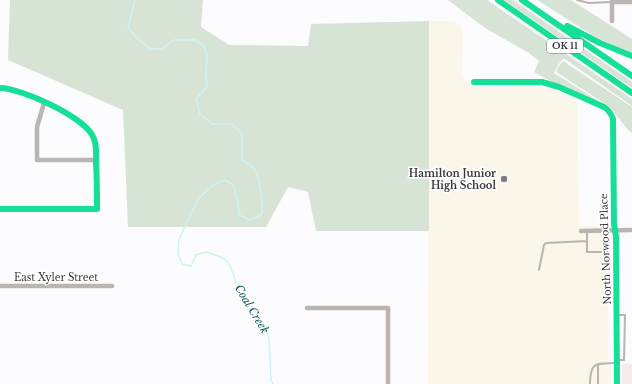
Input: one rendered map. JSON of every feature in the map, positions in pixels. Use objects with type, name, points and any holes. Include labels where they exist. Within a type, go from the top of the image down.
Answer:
[{"type":"main road","name":"OK 11","points":[[498,0],[632,93]]},
{"type":"main road","name":"OK 11","points":[[522,0],[632,76]]},
{"type":"main road","points":[[535,9],[600,43],[632,56]]},
{"type":"main road","name":"North Norwood Place","points":[[474,82],[542,82],[560,86],[608,110],[611,113],[613,119],[614,224],[616,236],[617,384]]},
{"type":"main road","points":[[0,88],[12,89],[44,103],[80,121],[88,128],[95,138],[98,209],[0,209]]},
{"type":"street","points":[[612,21],[612,1],[632,2]]},
{"type":"street","points":[[44,103],[37,127],[37,160],[97,160]]},
{"type":"street","points":[[581,231],[632,230]]},
{"type":"street","name":"East Xyler Street","points":[[0,286],[112,286]]},
{"type":"street","points":[[307,308],[388,308],[388,384]]},
{"type":"lane","points":[[577,0],[589,3],[612,1]]},
{"type":"lane","points":[[587,230],[587,252],[608,252]]},
{"type":"lane","points":[[539,270],[544,244],[546,242],[587,241]]},
{"type":"lane","points":[[590,384],[590,372],[592,367],[598,364],[617,361]]},
{"type":"lane","points":[[598,364],[598,384]]},
{"type":"shaded area","name":"Hamilton Junior High School","points":[[429,21],[452,21],[460,25],[463,33],[462,75],[466,82],[478,87],[535,86],[552,89],[577,101],[579,226],[609,226],[608,357],[611,369],[611,384],[428,384]]},
{"type":"shaded area","points":[[622,364],[632,364],[632,384],[622,384]]},
{"type":"green space","points":[[10,0],[203,0],[201,27],[229,45],[308,46],[311,24],[429,21],[429,231],[316,231],[308,192],[288,187],[266,227],[128,227],[123,110],[8,60]]},
{"type":"green space","points":[[448,0],[487,0],[632,99],[632,106],[565,59],[563,59],[558,65],[554,73],[603,104],[602,105],[534,72],[539,61],[529,53],[485,28]]},
{"type":"green space","points":[[504,0],[513,0],[632,82],[632,88]]},
{"type":"green space","points":[[537,0],[571,0],[632,39],[632,53],[597,38]]},
{"type":"green space","points":[[563,61],[632,107],[632,133],[610,107],[556,72]]},
{"type":"waterway","name":"Coal Creek","points":[[135,0],[128,27],[136,37],[150,49],[162,49],[174,40],[196,40],[204,46],[207,56],[207,86],[196,99],[200,114],[212,124],[231,124],[242,133],[242,160],[253,167],[258,177],[262,214],[250,220],[239,215],[238,202],[233,185],[225,180],[213,185],[198,199],[179,239],[178,254],[182,264],[191,266],[196,255],[206,252],[221,257],[228,262],[238,291],[251,305],[263,324],[269,338],[271,380],[273,384]]},
{"type":"traffic: fast","points":[[498,0],[632,93]]},
{"type":"traffic: fast","points":[[522,0],[632,76]]},
{"type":"traffic: fast","points":[[567,26],[600,43],[632,56]]},
{"type":"traffic: fast","points":[[474,82],[542,82],[559,87],[604,107],[609,111],[613,119],[614,224],[616,236],[617,384]]},
{"type":"traffic: fast","points":[[0,88],[23,93],[53,106],[80,122],[89,131],[94,139],[96,148],[97,209],[0,209]]},
{"type":"place","name":"Hamilton Junior High School","points":[[504,179]]}]
